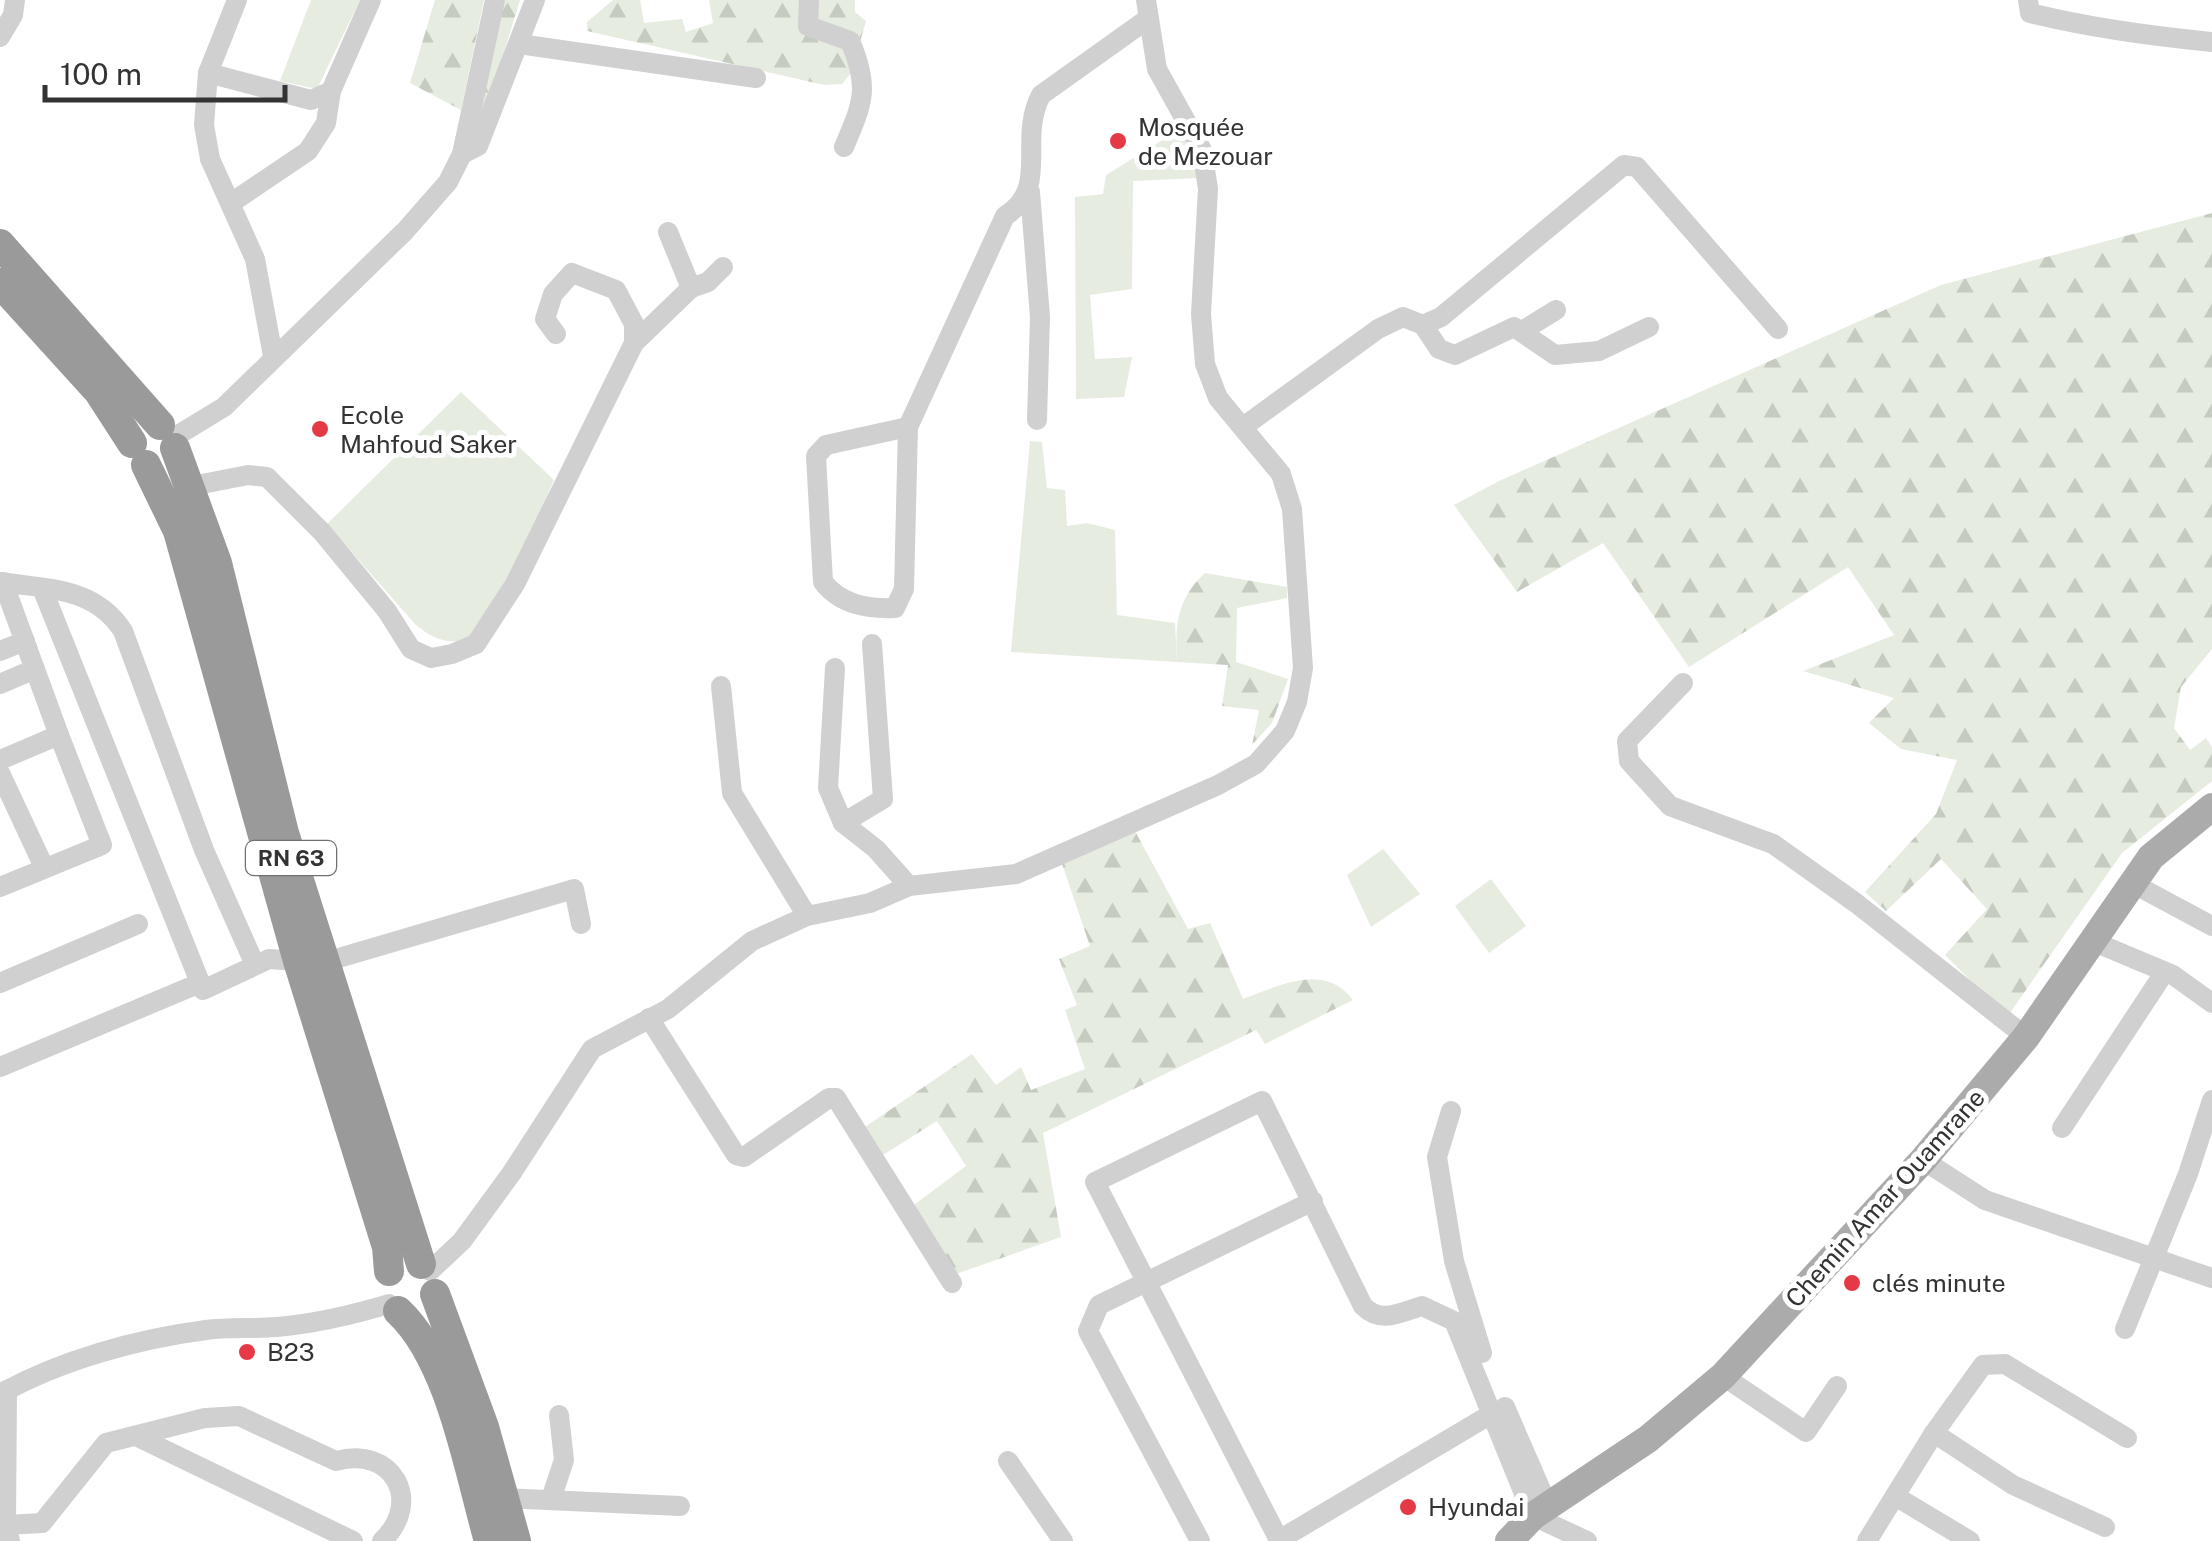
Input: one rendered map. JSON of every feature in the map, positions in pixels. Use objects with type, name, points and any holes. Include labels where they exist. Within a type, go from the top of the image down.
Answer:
[{"type":"highway","name":"RN 63","points":[[0,244],[170,437],[192,486],[217,564],[284,833],[311,962],[484,1427],[516,1541]]},
{"type":"highway","name":"RN 63","points":[[0,283],[98,392],[139,454],[178,531],[311,962],[387,1247],[389,1271],[384,1294],[393,1308]]},
{"type":"highway","points":[[139,454],[164,463],[170,437]]},
{"type":"highway","points":[[389,1271],[398,1264],[429,1277],[421,1312],[393,1308]]},
{"type":"highway","points":[[393,1308],[415,1328],[440,1378],[488,1541]]},
{"type":"main road","name":"Chemin Amar Ouamrane","points":[[1509,1541],[1540,1511],[1648,1439],[1723,1376],[1924,1160],[2026,1037],[2151,857],[2212,807]]},
{"type":"street","points":[[0,37],[15,0]]},
{"type":"street","points":[[237,0],[208,72],[206,142],[255,259],[273,356]]},
{"type":"street","points":[[231,203],[308,151],[326,123],[331,91],[371,0]]},
{"type":"street","points":[[170,437],[224,407],[405,231],[448,182],[462,154],[495,0]]},
{"type":"street","points":[[462,154],[478,146],[535,0]]},
{"type":"street","points":[[808,0],[808,26],[850,41],[860,63],[864,99],[844,146]]},
{"type":"street","points":[[2028,0],[2030,14],[2128,34],[2212,42]]},
{"type":"street","points":[[429,1277],[491,1201],[592,1049],[668,1009],[752,941],[808,916],[870,903],[909,886],[1016,874],[1218,785],[1256,764],[1278,740],[1297,702],[1303,668],[1292,509],[1281,474],[1218,398],[1205,364],[1201,314],[1208,189],[1202,150],[1157,69],[1145,6],[1040,95],[1031,114],[1030,192],[1040,317],[1037,420]]},
{"type":"street","points":[[518,44],[756,78]]},
{"type":"street","points":[[208,72],[312,100],[331,91]]},
{"type":"street","points":[[1423,325],[1440,317],[1624,166],[1636,166],[1778,329]]},
{"type":"street","points":[[908,428],[826,444],[816,456],[823,582],[833,595],[869,608],[896,608],[904,589],[908,428],[1004,216],[1023,204],[1030,192]]},
{"type":"street","points":[[668,232],[691,288]]},
{"type":"street","points":[[192,486],[248,475],[267,477],[322,532],[387,611],[411,649],[430,658],[452,654],[476,644],[515,584],[634,343],[691,288],[708,282],[722,267]]},
{"type":"street","points":[[556,334],[545,319],[553,294],[572,272],[616,290],[634,324],[634,343]]},
{"type":"street","points":[[1522,331],[1556,310]]},
{"type":"street","points":[[1244,427],[1378,329],[1403,317],[1423,325],[1439,349],[1456,354],[1500,330],[1522,331],[1555,355],[1598,350],[1649,326]]},
{"type":"street","points":[[0,887],[102,845],[2,582],[78,594],[110,610],[123,630],[204,850],[255,965]]},
{"type":"street","points":[[42,588],[203,990],[270,959],[311,962],[574,889],[580,924]]},
{"type":"street","points":[[0,651],[25,641]]},
{"type":"street","points":[[843,823],[883,800],[872,644]]},
{"type":"street","points":[[835,668],[828,788],[843,823],[876,849],[909,886]]},
{"type":"street","points":[[0,684],[35,669]]},
{"type":"street","points":[[1683,683],[1626,741],[1629,762],[1670,806],[1772,844],[2026,1037]]},
{"type":"street","points":[[721,686],[732,793],[808,916]]},
{"type":"street","points":[[0,760],[59,735]]},
{"type":"street","points":[[0,773],[44,868]]},
{"type":"street","points":[[2130,882],[2212,926]]},
{"type":"street","points":[[0,982],[138,924]]},
{"type":"street","points":[[2092,941],[2164,972],[2212,1003]]},
{"type":"street","points":[[2062,1128],[2164,972]]},
{"type":"street","points":[[0,1068],[200,983]]},
{"type":"street","points":[[649,1018],[736,1155],[744,1156],[829,1098],[836,1098],[952,1283]]},
{"type":"street","points":[[2125,1329],[2188,1174],[2212,1100]]},
{"type":"street","points":[[1493,1413],[1278,1540],[1095,1182],[1262,1102],[1362,1306],[1374,1317],[1422,1306],[1445,1313],[1454,1321],[1540,1511],[1566,1535],[1587,1541]]},
{"type":"street","points":[[1451,1111],[1437,1158],[1454,1261],[1473,1332],[1540,1511]]},
{"type":"street","points":[[1924,1160],[1985,1200],[2212,1278]]},
{"type":"street","points":[[1200,1541],[1088,1331],[1098,1305],[1142,1280],[1313,1202]]},
{"type":"street","points":[[382,1541],[397,1524],[402,1484],[394,1470],[354,1456],[336,1461],[238,1416],[205,1418],[106,1443],[42,1524],[8,1533],[4,1392],[35,1376],[130,1345],[208,1329],[278,1327],[393,1308]]},
{"type":"street","points":[[1867,1541],[1934,1433],[1983,1365],[2005,1364],[2127,1438]]},
{"type":"street","points":[[1723,1376],[1806,1432],[1838,1386]]},
{"type":"street","points":[[551,1500],[564,1460],[560,1415]]},
{"type":"street","points":[[1934,1433],[2012,1485],[2105,1527]]},
{"type":"street","points":[[136,1436],[352,1541]]},
{"type":"street","points":[[1008,1461],[1064,1541]]},
{"type":"street","points":[[1895,1496],[1970,1541]]},
{"type":"street","points":[[504,1498],[680,1506]]},
{"type":"green space","points":[[311,0],[360,0],[317,89],[280,81]]},
{"type":"green space","points":[[435,0],[484,0],[461,110],[410,83]]},
{"type":"green space","points":[[502,0],[520,0],[483,120],[476,117]]},
{"type":"green space","points":[[613,0],[640,0],[644,23],[682,19],[686,32],[713,23],[709,0],[855,0],[855,12],[866,21],[851,73],[842,84],[824,85],[587,31],[587,22]]},
{"type":"green space","points":[[1179,130],[1193,152],[1198,178],[1133,181],[1132,289],[1090,295],[1095,359],[1132,357],[1124,397],[1076,399],[1075,197],[1103,194],[1106,175]]},
{"type":"green space","points":[[2212,213],[2212,649],[2181,687],[2174,728],[2190,750],[2206,738],[2212,747],[2212,781],[2122,853],[2007,1017],[1945,955],[1987,909],[1941,859],[1886,911],[1865,892],[1936,814],[1957,760],[1901,749],[1869,723],[1894,698],[1803,671],[1894,635],[1848,567],[1689,667],[1603,543],[1517,592],[1454,505],[1499,481],[1941,285]]},
{"type":"green space","points":[[461,392],[554,480],[495,607],[473,635],[450,641],[428,634],[415,624],[327,524]]},
{"type":"green space","points":[[1030,441],[1042,442],[1047,488],[1065,490],[1067,526],[1087,523],[1115,530],[1117,615],[1175,623],[1177,662],[1011,652]]},
{"type":"green space","points":[[1205,573],[1287,587],[1287,598],[1237,608],[1236,662],[1288,679],[1272,723],[1252,745],[1259,710],[1222,706],[1228,665],[1177,662],[1183,603]]},
{"type":"green space","points":[[1135,831],[1188,929],[1210,923],[1243,999],[1287,983],[1315,979],[1342,988],[1353,1000],[1265,1044],[1256,1030],[1043,1133],[1061,1237],[956,1274],[914,1205],[966,1166],[937,1121],[883,1155],[865,1127],[972,1054],[996,1085],[1021,1067],[1031,1090],[1085,1069],[1065,1010],[1077,1005],[1059,959],[1090,946],[1061,861]]},
{"type":"green space","points":[[1383,849],[1420,894],[1371,927],[1347,875]]},
{"type":"green space","points":[[1491,879],[1526,926],[1489,953],[1455,906]]},
{"type":"place","name":"Mosquée de Mezouar","points":[[1118,141]]},
{"type":"place","name":"Ecole Mahfoud Saker","points":[[320,429]]},
{"type":"place","name":"clés minute","points":[[1852,1283]]},
{"type":"place","name":"B23","points":[[247,1352]]},
{"type":"place","name":"Hyundai","points":[[1408,1507]]}]
